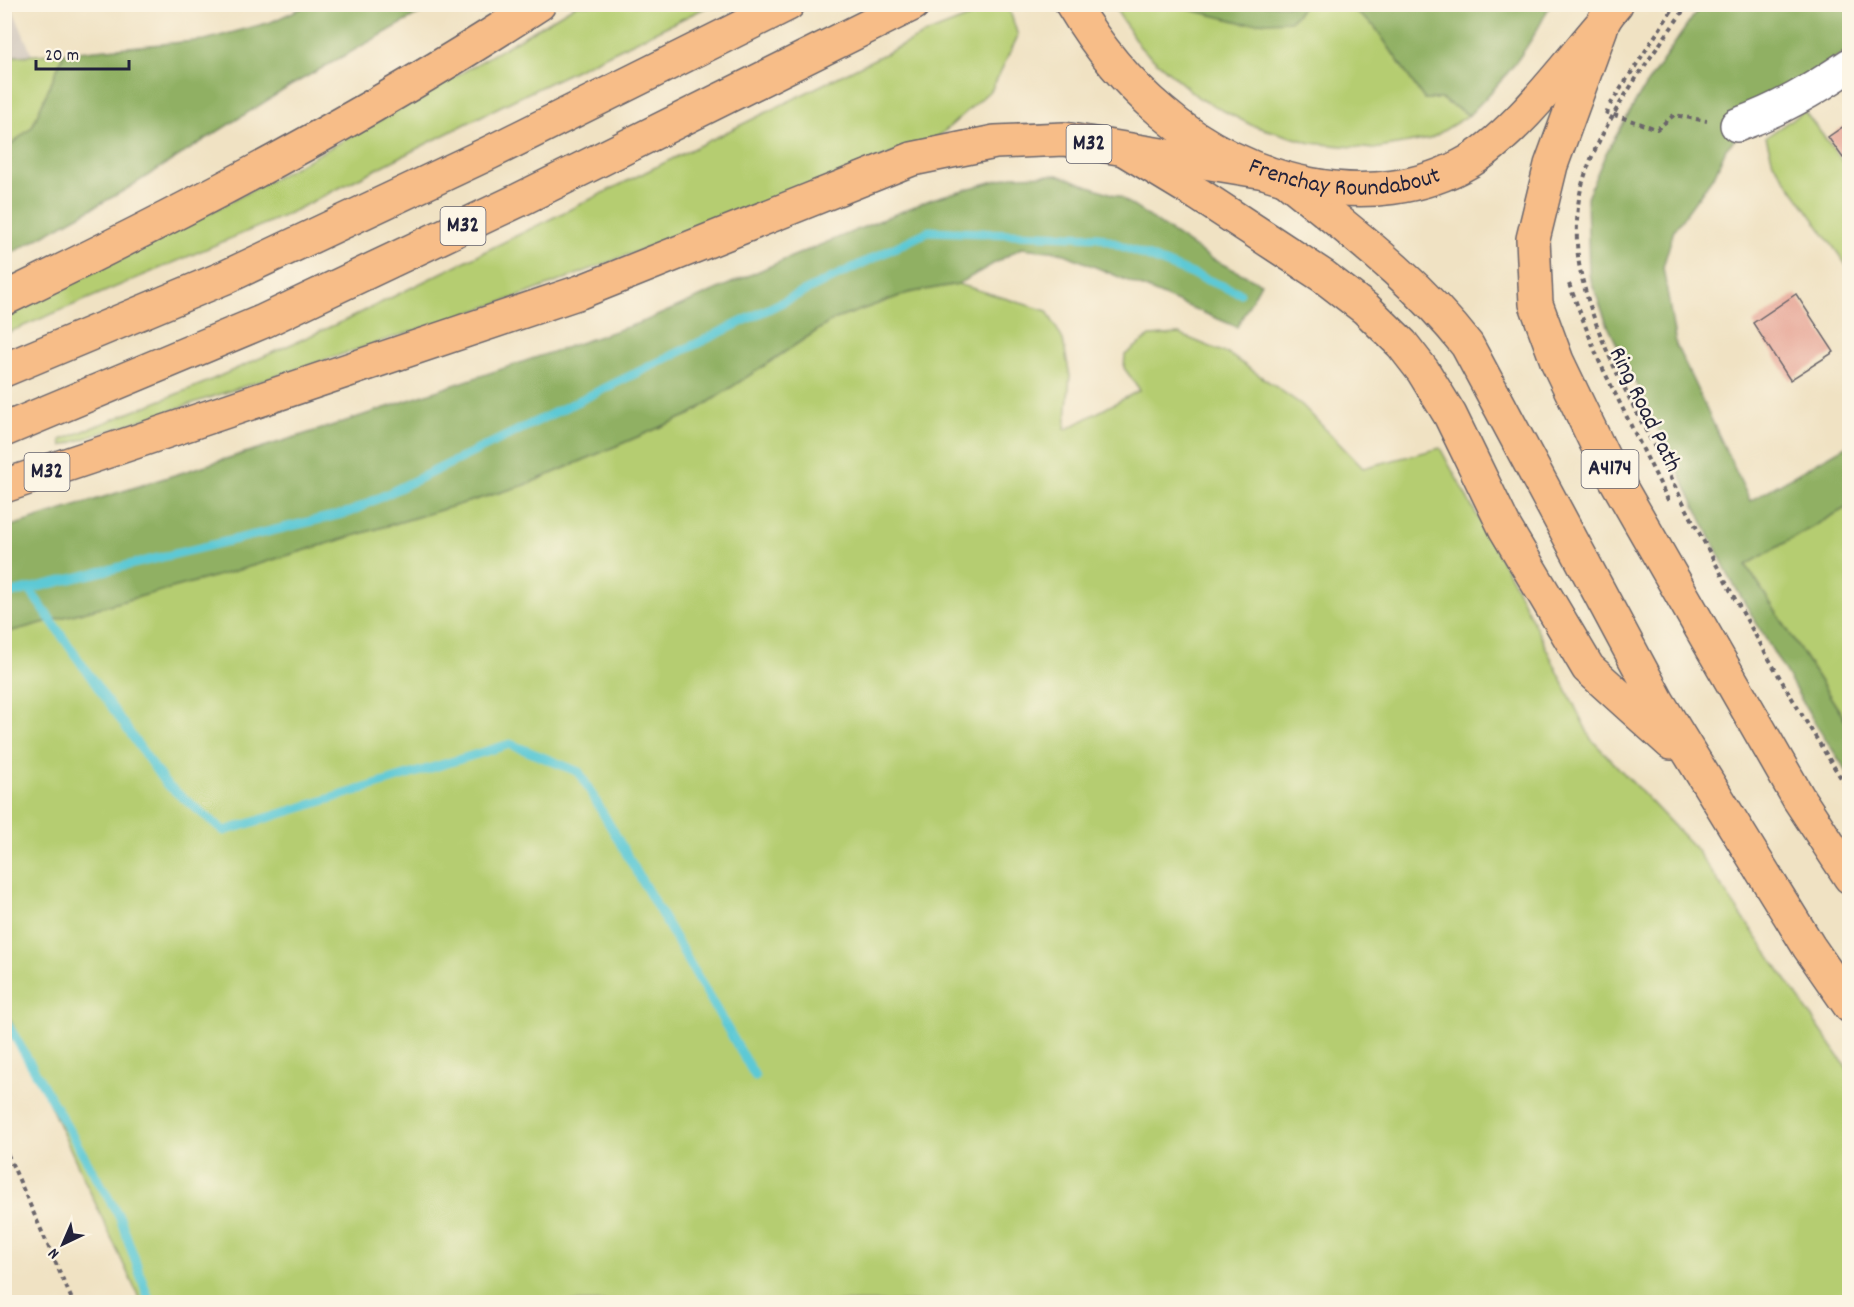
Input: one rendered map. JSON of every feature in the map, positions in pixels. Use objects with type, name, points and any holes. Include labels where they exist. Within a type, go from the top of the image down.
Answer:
[{"type":"main road","points":[[4,299],[295,151],[458,57],[539,4]]},
{"type":"main road","name":"M32","points":[[4,370],[226,277],[489,153],[788,4]]},
{"type":"main road","name":"M32","points":[[4,430],[264,321],[519,200],[913,4]]},
{"type":"main road","name":"Frenchay Roundabout","points":[[1072,4],[1112,62],[1162,113],[1204,143],[1276,176],[1357,190],[1411,186],[1470,160],[1523,116],[1608,12]]},
{"type":"main road","name":"A4174","points":[[1608,12],[1551,165],[1533,239],[1536,304],[1557,361],[1604,459],[1793,789],[1850,877]]},
{"type":"main road","name":"M32","points":[[4,486],[580,292],[912,159],[995,142],[1053,140],[1276,176]]},
{"type":"main road","name":"A4174","points":[[1127,151],[1198,194],[1323,276],[1366,309],[1402,344],[1423,371],[1450,416],[1505,528],[1588,668],[1695,764]]},
{"type":"main road","name":"A4174","points":[[1276,176],[1396,268],[1447,319],[1467,345],[1488,380],[1624,642],[1695,764],[1850,1006]]},
{"type":"main road","name":"M32","points":[[4,480],[90,457]]},
{"type":"street","points":[[1737,125],[1776,111],[1810,92],[1850,65]]},
{"type":"path","points":[[1600,119],[1676,4]]},
{"type":"path","name":"Ring Road Path","points":[[1688,4],[1615,115],[1591,158],[1578,206],[1578,253],[1591,309],[1618,372],[1701,538],[1788,694],[1850,792]]},
{"type":"path","points":[[1605,112],[1657,129],[1674,115],[1737,125]]},
{"type":"path","name":"Ring Road Path","points":[[1567,274],[1599,362],[1671,506]]},
{"type":"path","points":[[4,1146],[73,1302]]},
{"type":"shaded area","points":[[5,5],[11,5],[32,55],[5,57]]},
{"type":"green space","points":[[308,5],[435,5],[290,86],[125,190],[5,257],[5,150],[32,127],[64,53],[205,40],[271,22]]},
{"type":"green space","points":[[576,5],[711,5],[501,106],[286,215],[5,334],[4,314],[223,206],[366,128]]},
{"type":"green space","points":[[1000,5],[1008,5],[1018,36],[992,89],[939,136],[523,295],[62,446],[61,440],[202,384],[350,318],[923,35]]},
{"type":"green space","points":[[1113,5],[1170,5],[1290,21],[1305,5],[1347,5],[1375,27],[1424,99],[1441,99],[1469,115],[1430,139],[1374,149],[1311,143],[1251,125],[1199,98],[1140,47]]},
{"type":"green space","points":[[1170,5],[1305,5],[1290,21],[1244,23]]},
{"type":"green space","points":[[1347,5],[1550,5],[1515,64],[1469,115],[1441,99],[1424,99],[1375,27]]},
{"type":"green space","points":[[1701,5],[1849,5],[1849,49],[1810,76],[1774,96],[1726,149],[1715,174],[1674,230],[1663,267],[1676,345],[1750,501],[1849,444],[1849,506],[1746,565],[1849,726],[1849,775],[1815,723],[1730,578],[1607,324],[1589,275],[1587,197],[1606,153],[1642,91]]},
{"type":"green space","points":[[64,53],[32,127],[5,150],[5,57]]},
{"type":"green space","points":[[1804,111],[1849,169],[1849,269],[1773,162],[1766,137]]},
{"type":"green space","points":[[1058,175],[1118,196],[1212,259],[1261,283],[1237,327],[1060,252],[1021,248],[958,284],[908,293],[833,320],[691,414],[525,485],[235,571],[5,633],[5,528],[334,425],[645,321],[932,199],[1012,176]]},
{"type":"green space","points":[[958,284],[1047,311],[1063,340],[1070,376],[1065,430],[1140,390],[1124,368],[1125,355],[1150,336],[1179,334],[1230,355],[1302,405],[1363,468],[1440,448],[1515,585],[1591,739],[1695,848],[1849,1071],[1849,1302],[141,1302],[5,1008],[4,633],[235,571],[525,485],[691,414],[833,320],[908,293]]},
{"type":"green space","points":[[1849,506],[1849,726],[1746,565]]},
{"type":"building","points":[[1850,122],[1850,154],[1843,158],[1828,137]]},
{"type":"building","points":[[1796,294],[1834,352],[1790,380],[1753,323]]},
{"type":"waterway","points":[[4,595],[350,512],[929,231],[1099,237],[1240,293]]},
{"type":"waterway","points":[[29,589],[165,783],[224,831],[510,744],[579,772],[755,1076]]},
{"type":"waterway","points":[[4,1018],[120,1218],[150,1302]]}]
